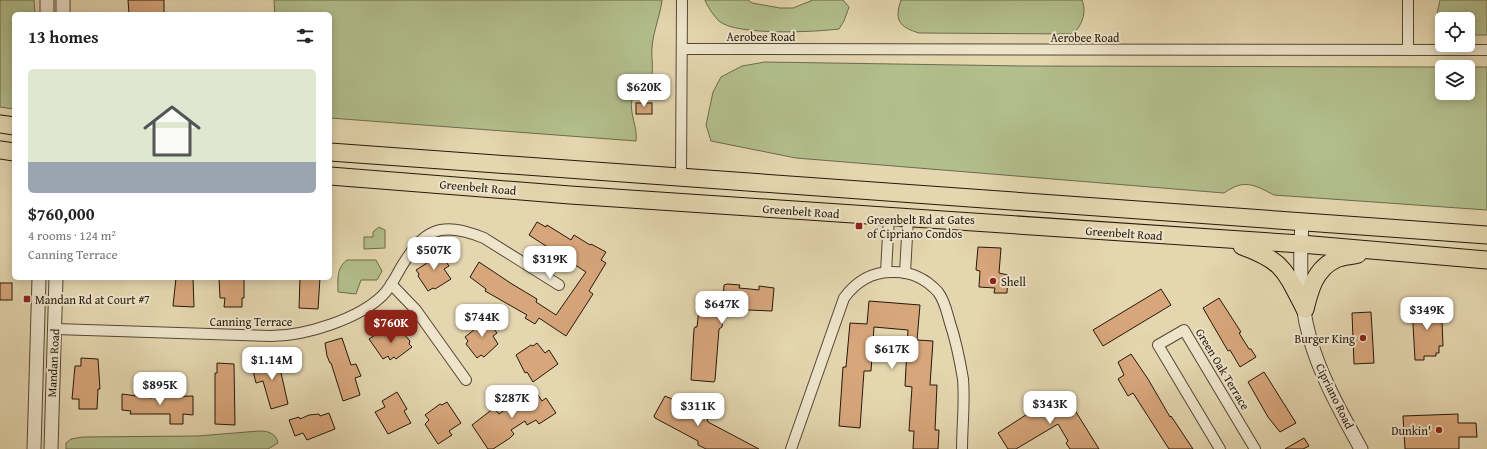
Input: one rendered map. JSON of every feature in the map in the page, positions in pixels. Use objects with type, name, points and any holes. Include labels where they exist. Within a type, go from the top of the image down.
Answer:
[{"type":"main road","points":[[0,124],[12,126]]},
{"type":"main road","points":[[0,150],[12,152]]},
{"type":"main road","name":"Greenbelt Road","points":[[332,152],[1487,235]]},
{"type":"main road","name":"Greenbelt Road","points":[[332,176],[889,217],[1301,244],[1487,260]]},
{"type":"main road","points":[[1220,239],[1261,253],[1280,264],[1305,309]]},
{"type":"main road","points":[[1305,309],[1312,284],[1321,270],[1336,259],[1371,250]]},
{"type":"street","points":[[47,0],[48,12]]},
{"type":"street","points":[[63,0],[63,12]]},
{"type":"street","points":[[681,177],[682,0]]},
{"type":"street","points":[[1408,0],[1408,50]]},
{"type":"street","name":"Aerobee Road","points":[[682,49],[1487,50]]},
{"type":"street","points":[[886,272],[889,217]]},
{"type":"street","points":[[905,273],[908,218]]},
{"type":"street","name":"Cipriano Road","points":[[1302,222],[1301,244],[1305,309],[1309,334],[1322,374],[1361,449]]},
{"type":"street","name":"Canning Terrace","points":[[55,329],[282,336],[306,332],[360,311],[376,301],[385,293],[412,249],[420,240],[432,233],[444,230],[472,233],[484,238],[560,286]]},
{"type":"street","points":[[791,449],[844,298],[858,282],[876,274],[886,272],[905,273],[916,276],[938,293],[946,310],[963,380],[962,449]]},
{"type":"street","name":"Mandan Road","points":[[34,449],[39,280]]},
{"type":"street","name":"Mandan Road","points":[[51,449],[56,280]]},
{"type":"street","points":[[391,284],[416,310],[466,380]]},
{"type":"street","name":"Green Oak Terrace","points":[[1220,449],[1158,345],[1184,330],[1255,449]]},
{"type":"green space","points":[[0,0],[34,0],[35,12],[12,12],[12,109],[0,107]]},
{"type":"green space","points":[[274,0],[662,0],[653,42],[651,78],[647,84],[633,96],[632,99],[631,105],[636,131],[636,141],[332,118],[332,12],[275,12]]},
{"type":"green space","points":[[705,0],[748,0],[752,3],[780,8],[793,8],[813,0],[843,0],[849,7],[844,21],[839,29],[776,32],[742,29],[728,26],[719,21]]},
{"type":"green space","points":[[901,0],[1082,0],[1084,14],[1079,27],[1073,34],[919,33],[912,31],[900,22],[898,13]]},
{"type":"green space","points":[[1440,0],[1487,0],[1487,35],[1475,35],[1475,12],[1438,11]]},
{"type":"green space","points":[[765,62],[1024,66],[1435,67],[1435,100],[1475,100],[1475,67],[1487,67],[1487,210],[1274,195],[1260,188],[1249,185],[1237,186],[1224,193],[796,158],[711,141],[706,125],[713,92],[721,77],[742,66]]},
{"type":"green space","points":[[379,227],[385,230],[385,248],[364,249],[364,237],[373,237],[373,232]]},
{"type":"green space","points":[[347,260],[376,260],[382,271],[377,280],[361,280],[356,294],[338,292],[339,270],[343,263]]},
{"type":"green space","points":[[259,431],[271,433],[278,443],[268,449],[66,449],[66,443],[71,439],[83,437],[198,436]]},
{"type":"building","points":[[128,0],[164,0],[164,12],[129,12]]},
{"type":"building","points":[[636,103],[652,103],[652,114],[636,114]]},
{"type":"building","points":[[537,222],[546,227],[547,225],[571,240],[574,235],[590,245],[591,244],[606,252],[601,260],[606,263],[589,291],[593,294],[566,336],[539,318],[535,324],[525,318],[527,315],[485,291],[486,289],[470,277],[479,262],[537,299],[536,302],[556,315],[586,272],[529,235]]},
{"type":"building","points":[[978,247],[1001,248],[999,273],[1008,275],[1007,293],[994,293],[995,288],[979,287],[980,271],[976,270]]},
{"type":"building","points":[[437,249],[449,266],[444,269],[451,279],[435,289],[433,288],[428,291],[418,276],[419,274],[416,270],[427,263],[423,258]]},
{"type":"building","points":[[176,280],[193,280],[194,307],[173,306]]},
{"type":"building","points":[[219,280],[244,280],[244,298],[242,298],[242,307],[224,307],[225,298],[220,298]]},
{"type":"building","points":[[300,280],[320,280],[318,309],[299,308]]},
{"type":"building","points":[[0,283],[12,283],[12,300],[0,300]]},
{"type":"building","points":[[724,285],[740,285],[739,288],[759,290],[759,286],[774,288],[772,311],[724,309],[722,327],[719,329],[715,380],[714,382],[691,380],[694,329],[697,327],[700,301],[723,303]]},
{"type":"building","points":[[1161,289],[1171,305],[1103,346],[1093,330]]},
{"type":"building","points":[[1219,298],[1241,332],[1239,333],[1249,349],[1251,349],[1256,357],[1240,367],[1230,350],[1228,351],[1203,308]]},
{"type":"building","points":[[869,301],[920,305],[917,340],[933,341],[930,385],[937,385],[935,430],[939,430],[938,449],[913,449],[914,431],[909,431],[912,387],[905,386],[908,330],[874,327],[871,371],[864,371],[860,428],[839,426],[843,367],[846,367],[850,323],[867,324]]},
{"type":"building","points":[[1437,305],[1438,321],[1442,321],[1443,346],[1439,346],[1439,353],[1436,353],[1436,356],[1424,356],[1424,360],[1415,360],[1412,306]]},
{"type":"building","name":"Burger King","points":[[1371,312],[1374,363],[1354,364],[1352,313]]},
{"type":"building","points":[[485,316],[497,333],[493,336],[498,344],[484,357],[481,355],[477,358],[466,344],[468,341],[465,337],[475,329],[472,326]]},
{"type":"building","points":[[397,326],[410,341],[409,344],[412,347],[396,359],[394,357],[390,360],[388,356],[383,359],[369,339],[381,331],[384,336]]},
{"type":"building","points":[[342,338],[351,365],[356,364],[361,376],[355,378],[360,395],[343,401],[331,363],[327,356],[325,343]]},
{"type":"building","points":[[537,343],[545,353],[549,350],[558,364],[533,382],[527,372],[525,373],[516,355],[531,345],[533,346]]},
{"type":"building","points":[[1131,354],[1148,379],[1170,417],[1171,416],[1193,449],[1169,449],[1133,393],[1128,396],[1118,379],[1124,375],[1118,362]]},
{"type":"building","points":[[273,355],[276,365],[279,364],[288,404],[271,409],[263,381],[256,383],[253,371],[259,369],[257,360]]},
{"type":"building","points":[[81,358],[98,359],[100,389],[98,389],[97,409],[79,409],[79,399],[72,399],[75,366],[81,366]]},
{"type":"building","points":[[217,363],[234,364],[235,425],[215,424],[215,373],[217,373]]},
{"type":"building","points":[[1264,372],[1296,423],[1280,432],[1268,417],[1248,382]]},
{"type":"building","points":[[534,389],[542,401],[546,398],[556,413],[539,424],[536,420],[527,425],[525,421],[511,430],[514,434],[510,438],[493,449],[488,449],[472,425],[494,408],[499,414]]},
{"type":"building","points":[[1063,391],[1099,449],[1070,449],[1066,443],[1068,441],[1058,424],[1016,449],[1008,449],[998,433]]},
{"type":"building","points":[[397,392],[407,409],[404,411],[411,423],[388,434],[375,412],[385,407],[382,401]]},
{"type":"building","points":[[122,394],[152,398],[152,395],[163,397],[193,396],[193,415],[183,414],[183,424],[170,424],[170,414],[130,414],[131,411],[122,410]]},
{"type":"building","points":[[665,396],[679,402],[677,406],[695,414],[696,412],[707,418],[708,422],[759,449],[706,449],[698,445],[698,441],[655,418],[654,416]]},
{"type":"building","points":[[447,402],[461,423],[449,431],[452,435],[438,444],[425,424],[429,420],[425,415],[440,404],[442,405]]},
{"type":"building","points":[[329,413],[335,429],[307,440],[303,433],[295,436],[289,420],[299,417],[300,419],[309,415],[319,414],[320,416]]},
{"type":"building","points":[[1458,414],[1458,423],[1476,423],[1477,437],[1459,437],[1459,449],[1405,449],[1403,416]]},
{"type":"building","points":[[1304,438],[1309,446],[1303,449],[1285,449]]},
{"type":"place","name":"Greenbelt Rd at Gates of Cipriano Condos","points":[[859,226]]},
{"type":"place","name":"Shell","points":[[993,281]]},
{"type":"place","name":"Mandan Rd at Court #7","points":[[27,299]]},
{"type":"place","name":"Burger King","points":[[1363,338]]},
{"type":"place","name":"Dunkin'","points":[[1439,430]]}]
